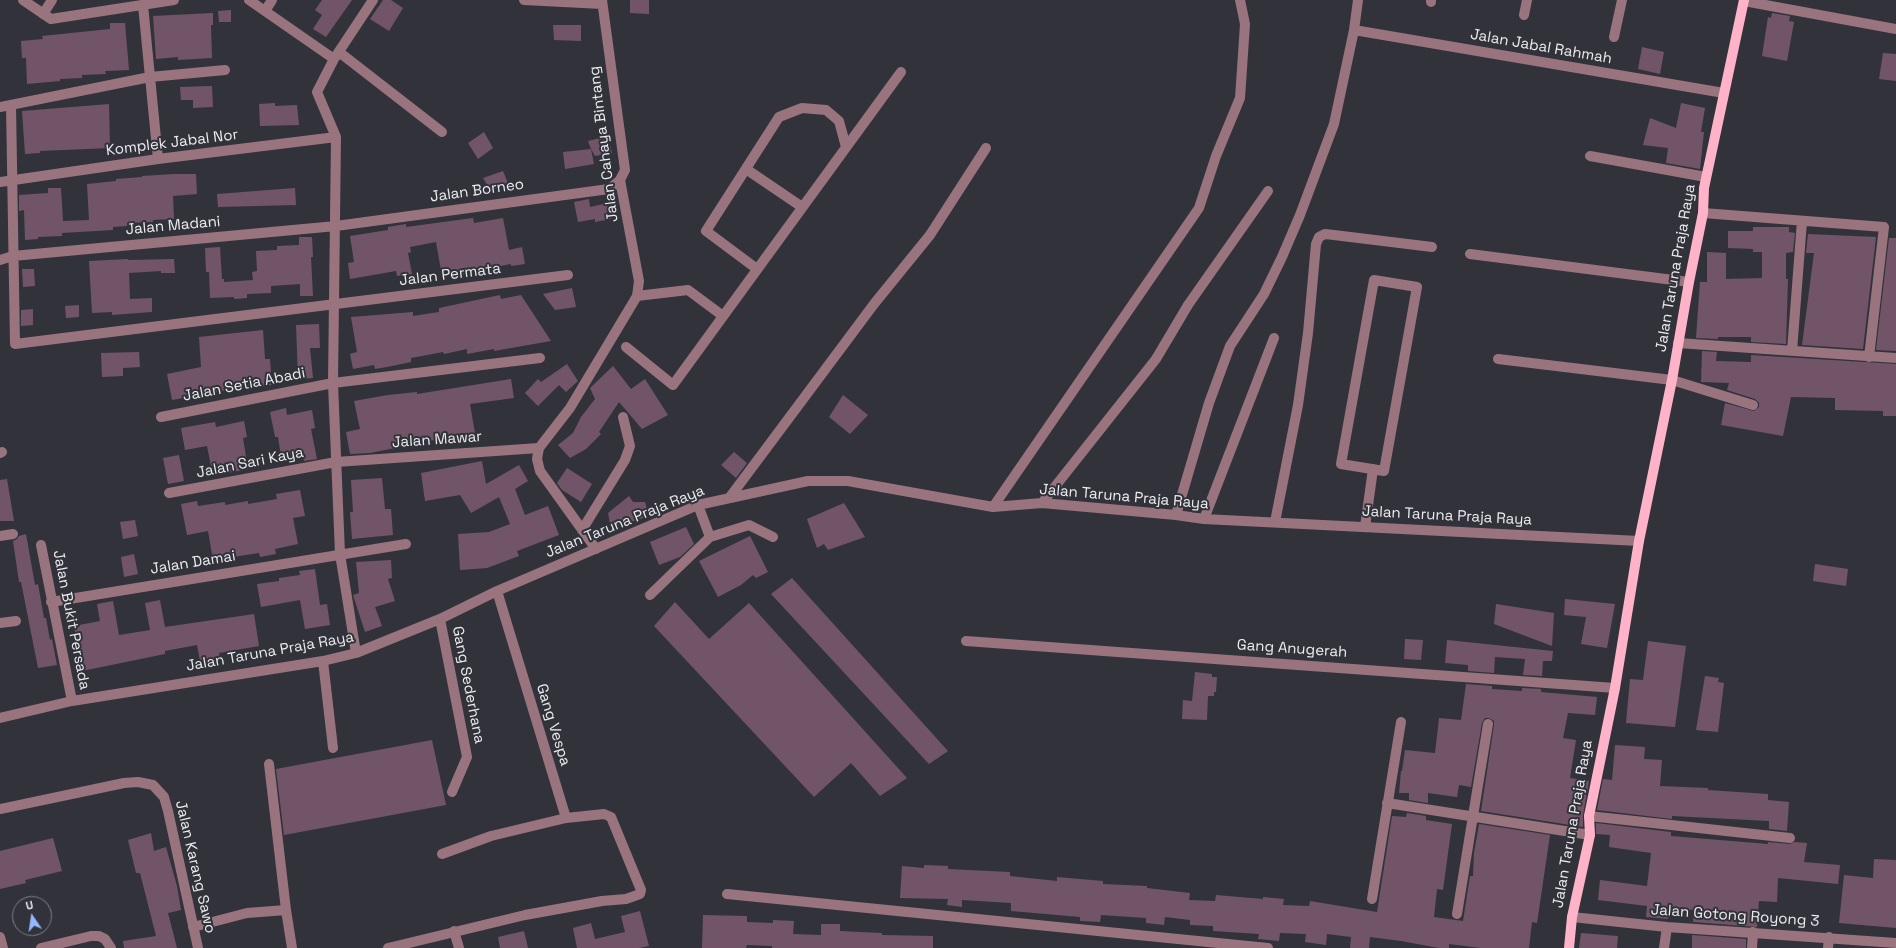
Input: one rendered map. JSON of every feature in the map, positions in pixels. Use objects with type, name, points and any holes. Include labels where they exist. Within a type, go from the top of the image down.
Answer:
[{"type":"main road","name":"Jalan Taruna Praja Raya","points":[[1569,948],[1572,917],[1590,835],[1589,816],[1703,213],[1706,177],[1744,0]]},
{"type":"street","points":[[23,0],[51,19],[174,0]]},
{"type":"street","points":[[43,14],[52,0]]},
{"type":"street","points":[[249,0],[336,56],[442,132]]},
{"type":"street","points":[[265,11],[272,0]]},
{"type":"street","points":[[356,653],[340,554],[336,462],[333,383],[336,137],[317,92],[336,56],[373,0]]},
{"type":"street","points":[[524,0],[602,2]]},
{"type":"street","points":[[993,507],[1199,208],[1216,156],[1240,98],[1244,24],[1240,0]]},
{"type":"street","points":[[1176,515],[1209,403],[1230,346],[1264,294],[1282,257],[1300,215],[1331,131],[1354,30],[1358,0]]},
{"type":"street","points":[[1524,15],[1527,0]]},
{"type":"street","points":[[1614,37],[1622,0]]},
{"type":"street","points":[[1744,0],[1896,29]]},
{"type":"street","name":"Jalan Cahaya Bintang","points":[[539,448],[570,408],[637,296],[639,280],[620,180],[625,170],[602,2]]},
{"type":"street","points":[[143,5],[158,159]]},
{"type":"street","name":"Jalan Jabal Rahmah","points":[[1354,30],[1724,93]]},
{"type":"street","points":[[0,107],[150,77],[225,70]]},
{"type":"street","points":[[626,347],[673,385],[901,72]]},
{"type":"street","points":[[11,105],[13,256]]},
{"type":"street","points":[[757,269],[706,231],[779,117],[802,108],[826,110],[839,121],[846,147]]},
{"type":"street","name":"Komplek Jabal Nor","points":[[0,182],[12,179],[158,159],[336,137]]},
{"type":"street","points":[[730,497],[874,304],[930,234],[986,148]]},
{"type":"street","points":[[1590,156],[1706,177]]},
{"type":"street","points":[[746,169],[802,207]]},
{"type":"street","name":"Jalan Borneo","points":[[336,226],[609,189],[620,180]]},
{"type":"street","points":[[1042,503],[1156,359],[1188,305],[1268,191]]},
{"type":"street","points":[[1703,213],[1885,228],[1870,357]]},
{"type":"street","points":[[1792,351],[1802,221]]},
{"type":"street","name":"Jalan Madani","points":[[0,260],[13,256],[336,226]]},
{"type":"street","points":[[1275,522],[1298,405],[1308,333],[1316,244],[1319,237],[1325,234],[1432,248]]},
{"type":"street","points":[[1470,254],[1689,282]]},
{"type":"street","name":"Jalan Permata","points":[[13,256],[15,344],[568,275]]},
{"type":"street","points":[[1374,280],[1417,287],[1384,471],[1373,469],[1341,464],[1374,280]]},
{"type":"street","points":[[637,296],[688,290],[723,316]]},
{"type":"street","points":[[1204,519],[1274,338]]},
{"type":"street","points":[[1678,343],[1896,358]]},
{"type":"street","name":"Jalan Setia Abadi","points":[[162,417],[333,383],[540,358]]},
{"type":"street","points":[[1498,360],[1672,380],[1753,405]]},
{"type":"street","points":[[582,530],[625,460],[630,446],[623,417]]},
{"type":"street","points":[[539,448],[537,459],[540,471],[596,549]]},
{"type":"street","name":"Jalan Mawar","points":[[336,462],[539,448]]},
{"type":"street","name":"Jalan Sari Kaya","points":[[168,493],[336,462]]},
{"type":"street","points":[[1365,527],[1373,469]]},
{"type":"street","name":"Jalan Taruna Praja Raya","points":[[0,718],[72,701],[323,661],[356,653],[440,619],[498,591],[698,505],[808,481],[848,481],[993,507],[1042,503],[1176,515],[1204,519],[1640,541]]},
{"type":"street","points":[[698,505],[710,537]]},
{"type":"street","points":[[650,595],[710,537],[749,525],[773,537]]},
{"type":"street","points":[[0,536],[13,534]]},
{"type":"street","name":"Jalan Damai","points":[[51,602],[406,544]]},
{"type":"street","name":"Jalan Bukit Persada","points":[[41,545],[51,602],[72,701]]},
{"type":"street","name":"Gang Vespa","points":[[498,591],[566,818]]},
{"type":"street","name":"Gang Sederhana","points":[[440,619],[467,757],[452,792]]},
{"type":"street","points":[[0,623],[16,621]]},
{"type":"street","name":"Gang Anugerah","points":[[966,641],[1614,688]]},
{"type":"street","points":[[323,661],[333,748]]},
{"type":"street","points":[[1372,899],[1401,722]]},
{"type":"street","points":[[1457,914],[1488,724]]},
{"type":"street","points":[[269,764],[286,910],[292,948]]},
{"type":"street","name":"Jalan Karang Sawo","points":[[0,809],[124,783],[138,782],[153,785],[164,797],[168,811],[198,948]]},
{"type":"street","points":[[1388,803],[1590,835]]},
{"type":"street","points":[[388,948],[525,915],[602,901],[626,899],[640,894],[641,890],[611,817],[604,814],[566,818],[491,836],[442,854]]},
{"type":"street","points":[[1589,816],[1790,838]]},
{"type":"street","points":[[727,894],[1268,948]]},
{"type":"street","points":[[193,927],[247,913],[286,910]]},
{"type":"street","name":"Jalan Gotong Royong 3","points":[[1572,917],[1667,926],[1896,943]]},
{"type":"street","points":[[1664,948],[1667,926]]},
{"type":"street","points":[[454,931],[458,948]]},
{"type":"street","points":[[1752,948],[1753,932]]},
{"type":"street","points":[[41,948],[91,936],[99,936],[105,939],[111,948]]},
{"type":"street","points":[[0,937],[3,948]]},
{"type":"street","points":[[1828,948],[1829,937]]},
{"type":"building","points":[[322,0],[352,0],[326,37],[313,29],[322,15],[315,10]]},
{"type":"building","points":[[383,0],[391,0],[403,8],[389,31],[370,19]]},
{"type":"building","points":[[630,0],[649,0],[649,14],[630,13]]},
{"type":"building","points":[[231,10],[231,22],[219,22],[218,11]]},
{"type":"building","points":[[213,13],[213,25],[211,25],[212,58],[178,60],[178,57],[156,59],[153,16]]},
{"type":"building","points":[[1772,13],[1790,16],[1789,21],[1794,22],[1787,61],[1762,56],[1768,17],[1771,18]]},
{"type":"building","points":[[110,23],[125,23],[129,70],[105,71],[106,74],[82,75],[82,78],[60,79],[60,81],[27,84],[26,58],[22,58],[21,41],[43,39],[42,36],[110,29]]},
{"type":"building","points":[[553,25],[581,25],[581,41],[554,40]]},
{"type":"building","points":[[1642,47],[1664,52],[1660,74],[1638,69]]},
{"type":"building","points":[[1883,53],[1896,54],[1896,81],[1879,79]]},
{"type":"building","points":[[212,86],[213,107],[193,108],[193,100],[181,100],[180,87]]},
{"type":"building","points":[[275,103],[275,106],[297,105],[299,125],[260,126],[259,104]]},
{"type":"building","points":[[1681,103],[1705,108],[1701,132],[1704,132],[1700,169],[1666,163],[1668,148],[1643,145],[1650,118],[1676,128]]},
{"type":"building","points":[[109,104],[110,148],[40,151],[40,153],[25,154],[22,111]]},
{"type":"building","points":[[484,132],[493,148],[478,159],[468,143]]},
{"type":"building","points":[[608,136],[612,153],[595,156],[588,141]]},
{"type":"building","points":[[591,149],[594,164],[565,169],[563,152]]},
{"type":"building","points":[[503,171],[508,183],[491,191],[483,178]]},
{"type":"building","points":[[196,174],[197,194],[173,196],[174,219],[153,220],[153,222],[127,223],[127,226],[113,227],[113,230],[62,233],[62,236],[38,237],[38,239],[25,240],[24,210],[19,211],[19,195],[48,193],[48,188],[61,188],[63,221],[89,220],[87,184],[116,181],[116,179],[142,176]]},
{"type":"building","points":[[295,188],[296,205],[218,207],[217,194]]},
{"type":"building","points":[[589,199],[590,207],[608,203],[611,219],[595,222],[595,219],[578,222],[574,202]]},
{"type":"building","points":[[473,218],[474,223],[503,218],[509,250],[522,247],[525,264],[511,266],[511,264],[479,270],[479,272],[442,276],[436,242],[410,247],[411,252],[408,253],[412,274],[397,276],[396,271],[350,279],[348,263],[354,262],[350,236],[388,230],[388,227],[406,224],[406,227]]},
{"type":"building","points":[[1753,227],[1789,227],[1789,232],[1795,233],[1793,252],[1786,253],[1786,279],[1788,279],[1786,344],[1751,342],[1751,337],[1718,337],[1718,339],[1696,338],[1700,282],[1707,282],[1707,252],[1726,253],[1726,279],[1762,278],[1762,252],[1753,252],[1753,249],[1728,248],[1728,231],[1753,231]]},
{"type":"building","points":[[1808,234],[1876,237],[1863,349],[1802,345],[1814,253],[1806,253]]},
{"type":"building","points":[[299,237],[312,237],[313,257],[311,257],[313,296],[300,296],[300,284],[271,286],[271,293],[247,294],[247,298],[210,298],[209,272],[206,272],[205,248],[220,247],[222,279],[224,279],[224,282],[253,280],[252,272],[257,271],[256,251],[277,250],[277,246],[299,245]]},
{"type":"building","points":[[1889,238],[1896,238],[1896,351],[1876,350]]},
{"type":"building","points":[[174,259],[175,273],[161,273],[161,271],[129,273],[130,299],[152,298],[152,312],[112,315],[112,312],[92,313],[89,261]]},
{"type":"building","points":[[22,269],[34,269],[35,286],[23,287]]},
{"type":"building","points":[[572,288],[576,307],[555,310],[543,294]]},
{"type":"building","points":[[500,295],[501,299],[521,295],[551,341],[467,354],[467,349],[444,354],[443,352],[411,358],[411,362],[387,367],[375,369],[374,365],[353,369],[350,354],[357,352],[351,317],[413,312],[413,316],[439,312],[439,308]]},
{"type":"building","points":[[79,305],[79,317],[66,318],[65,306]]},
{"type":"building","points":[[33,309],[33,325],[21,326],[21,310]]},
{"type":"building","points":[[319,324],[320,348],[310,348],[313,378],[298,379],[296,325]]},
{"type":"building","points":[[263,330],[265,359],[270,359],[272,385],[255,387],[255,385],[172,400],[167,374],[201,367],[199,337]]},
{"type":"building","points":[[1702,351],[1717,352],[1716,361],[1751,362],[1751,355],[1896,364],[1896,416],[1883,416],[1883,411],[1835,410],[1835,398],[1791,397],[1783,436],[1721,425],[1725,403],[1754,411],[1759,407],[1759,403],[1755,399],[1727,390],[1729,383],[1701,382]]},
{"type":"building","points":[[139,352],[140,367],[123,368],[123,376],[102,377],[101,353]]},
{"type":"building","points":[[567,364],[578,381],[566,392],[559,385],[538,406],[525,393],[538,379],[541,382]]},
{"type":"building","points":[[613,366],[631,389],[645,379],[668,415],[642,429],[619,402],[599,432],[601,434],[586,449],[570,458],[558,445],[573,433],[581,417],[595,399],[590,388]]},
{"type":"building","points":[[511,379],[514,398],[470,404],[475,433],[394,447],[395,448],[370,453],[350,454],[346,432],[360,429],[354,401],[388,395],[417,392],[417,394]]},
{"type":"building","points":[[843,395],[868,415],[850,434],[829,417]]},
{"type":"building","points":[[286,408],[287,415],[312,410],[315,428],[311,429],[317,459],[304,461],[302,452],[281,456],[278,437],[275,437],[270,412]]},
{"type":"building","points":[[244,421],[247,437],[243,438],[248,469],[213,476],[207,446],[185,450],[181,428],[215,422],[216,427]]},
{"type":"building","points":[[734,452],[747,463],[736,478],[721,465]]},
{"type":"building","points":[[179,455],[184,481],[168,484],[163,458]]},
{"type":"building","points":[[482,461],[486,484],[519,465],[528,481],[515,489],[525,515],[548,506],[559,535],[517,551],[519,556],[487,568],[460,570],[458,534],[489,532],[510,524],[499,497],[471,513],[460,495],[425,501],[421,473]]},
{"type":"building","points":[[567,468],[592,484],[581,502],[562,490],[557,483]]},
{"type":"building","points":[[382,478],[385,509],[391,509],[393,535],[352,539],[350,512],[353,512],[351,480]]},
{"type":"building","points":[[7,479],[14,521],[0,521],[0,480]]},
{"type":"building","points":[[300,490],[305,516],[293,518],[298,544],[275,549],[276,554],[260,557],[259,553],[213,560],[208,531],[187,535],[181,504],[197,501],[198,506],[225,502],[225,505],[248,501],[248,504],[277,499],[276,494]]},
{"type":"building","points":[[629,496],[633,502],[645,502],[649,516],[611,529],[608,513]]},
{"type":"building","points":[[844,503],[865,537],[828,550],[824,544],[817,548],[807,519]]},
{"type":"building","points":[[135,520],[138,536],[123,539],[120,522]]},
{"type":"building","points":[[686,527],[694,544],[680,557],[659,565],[650,542]]},
{"type":"building","points":[[26,534],[35,585],[38,584],[44,618],[46,618],[50,640],[52,639],[57,665],[38,668],[21,582],[19,582],[13,541],[19,536]]},
{"type":"building","points":[[750,536],[768,572],[756,578],[753,575],[741,585],[718,597],[699,561]]},
{"type":"building","points":[[134,554],[138,574],[124,577],[121,557]]},
{"type":"building","points":[[391,560],[392,578],[388,579],[395,601],[375,607],[382,626],[365,632],[353,595],[359,593],[356,562]]},
{"type":"building","points":[[1815,564],[1848,569],[1846,586],[1813,581]]},
{"type":"building","points":[[315,569],[320,605],[327,604],[330,625],[305,629],[300,600],[261,607],[257,584],[279,581],[279,578],[300,575],[299,571]]},
{"type":"building","points":[[792,578],[948,751],[929,764],[771,594]]},
{"type":"building","points":[[1565,599],[1615,604],[1607,648],[1581,644],[1586,617],[1564,615]]},
{"type":"building","points":[[160,600],[165,627],[254,614],[259,646],[219,653],[220,657],[200,661],[197,645],[165,651],[165,654],[82,671],[74,626],[100,621],[97,604],[113,601],[119,635],[150,630],[145,603]]},
{"type":"building","points":[[675,602],[709,639],[749,603],[907,778],[880,796],[851,763],[814,797],[654,626]]},
{"type":"building","points":[[1496,604],[1554,613],[1552,646],[1494,624]]},
{"type":"building","points":[[1405,639],[1423,640],[1421,660],[1404,659]]},
{"type":"building","points":[[1447,640],[1553,651],[1552,661],[1543,661],[1542,676],[1523,675],[1525,659],[1495,657],[1494,673],[1468,671],[1468,665],[1445,663]]},
{"type":"building","points":[[1648,641],[1686,646],[1675,727],[1626,723],[1630,679],[1643,680]]},
{"type":"building","points":[[1195,672],[1212,674],[1212,677],[1217,677],[1216,692],[1214,692],[1214,696],[1208,696],[1207,720],[1182,719],[1183,700],[1192,701]]},
{"type":"building","points":[[1705,676],[1719,678],[1718,682],[1724,683],[1718,732],[1696,730]]},
{"type":"building","points":[[1466,684],[1492,686],[1492,689],[1522,691],[1522,688],[1541,689],[1541,692],[1597,697],[1595,715],[1568,713],[1563,738],[1576,740],[1570,778],[1589,781],[1583,815],[1583,827],[1481,811],[1494,725],[1494,721],[1489,718],[1485,718],[1482,723],[1471,787],[1459,785],[1457,797],[1428,793],[1428,803],[1409,800],[1409,793],[1399,793],[1405,750],[1435,753],[1439,718],[1461,720]]},
{"type":"building","points":[[432,740],[446,805],[284,835],[276,769]]},
{"type":"building","points":[[1615,745],[1645,747],[1644,759],[1662,760],[1660,786],[1708,788],[1708,790],[1768,794],[1768,800],[1789,802],[1787,831],[1769,829],[1769,821],[1672,816],[1672,819],[1597,810],[1603,779],[1612,780]]},
{"type":"building","points":[[1407,813],[1426,816],[1426,820],[1452,824],[1443,890],[1437,889],[1434,917],[1463,921],[1470,876],[1473,876],[1474,853],[1479,824],[1550,835],[1537,923],[1532,922],[1529,948],[1481,948],[1449,944],[1449,948],[1439,948],[1370,937],[1369,948],[1350,948],[1351,937],[1327,934],[1326,945],[1305,942],[1306,934],[1280,933],[1279,941],[1258,939],[1259,934],[1213,931],[1213,926],[1190,925],[1190,920],[1165,917],[1164,925],[1146,923],[1146,918],[1101,915],[1100,922],[1080,921],[1080,917],[1011,911],[1011,903],[962,900],[962,907],[947,905],[948,899],[900,898],[902,866],[924,868],[924,865],[948,866],[948,869],[1010,872],[1010,876],[1057,881],[1057,877],[1103,881],[1103,884],[1147,886],[1147,888],[1190,893],[1189,900],[1215,901],[1216,895],[1263,899],[1263,897],[1284,899],[1283,905],[1309,906],[1310,901],[1377,912],[1392,816],[1406,817]]},
{"type":"building","points":[[1596,823],[1671,832],[1671,836],[1768,844],[1768,842],[1789,844],[1795,842],[1807,843],[1804,862],[1840,865],[1838,884],[1778,878],[1777,902],[1759,901],[1757,927],[1693,922],[1694,910],[1669,908],[1668,919],[1646,917],[1647,906],[1598,900],[1600,880],[1647,886],[1651,853],[1609,847],[1610,835],[1596,834]]},
{"type":"building","points":[[151,833],[154,851],[166,847],[177,886],[181,910],[168,913],[177,948],[124,948],[123,941],[156,936],[140,873],[136,873],[128,840]]},
{"type":"building","points":[[53,838],[62,871],[25,880],[26,883],[0,889],[0,851]]},
{"type":"building","points":[[1874,859],[1896,860],[1896,928],[1839,923],[1844,875],[1873,878]]},
{"type":"building","points":[[640,911],[649,946],[639,948],[577,948],[573,928],[591,923],[595,939],[625,932],[621,916]]},
{"type":"building","points":[[703,915],[747,916],[747,922],[773,923],[773,920],[794,921],[793,934],[821,935],[821,924],[840,924],[840,931],[882,933],[882,935],[933,936],[933,948],[772,948],[772,946],[747,945],[746,948],[702,948]]},
{"type":"building","points":[[524,931],[528,948],[500,948],[498,937]]},
{"type":"building","points":[[1581,933],[1618,936],[1617,948],[1579,948]]},
{"type":"building","points":[[1692,935],[1746,939],[1746,948],[1692,948]]}]
